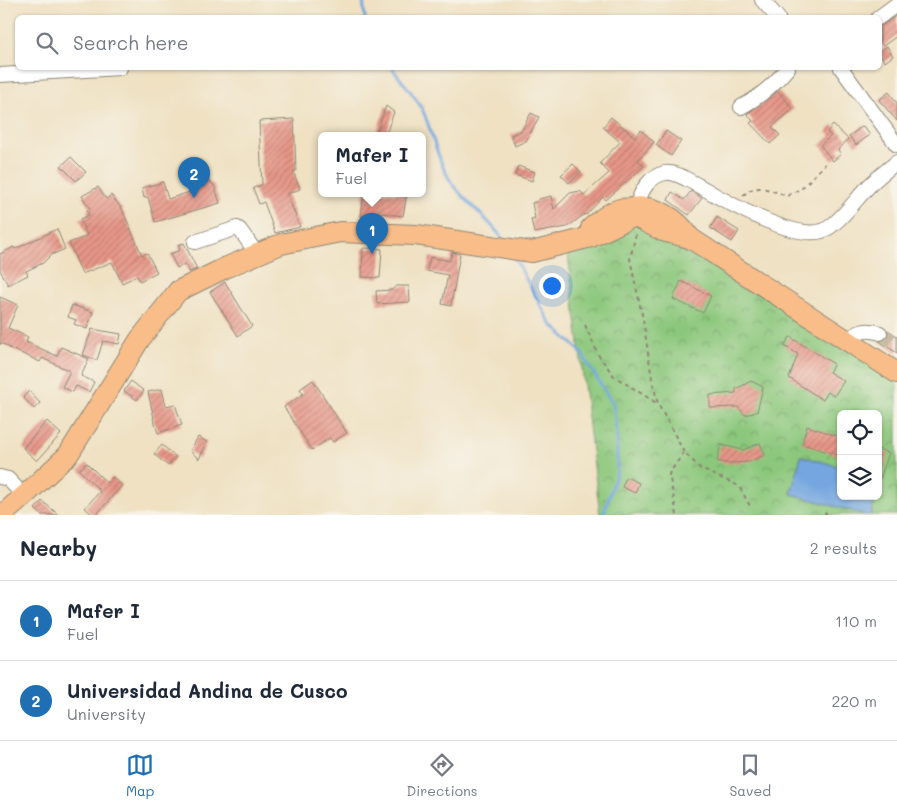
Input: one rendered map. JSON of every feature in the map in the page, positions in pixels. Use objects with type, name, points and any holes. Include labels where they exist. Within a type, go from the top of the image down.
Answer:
[{"type":"highway","points":[[2,515],[68,455],[140,339],[178,291],[281,244],[340,232],[416,235],[532,252],[591,237],[637,215],[663,231],[690,238],[897,373]]},
{"type":"street","points":[[762,0],[775,15]]},
{"type":"street","points":[[881,15],[895,3]]},
{"type":"street","points":[[0,75],[86,70]]},
{"type":"street","points":[[741,107],[752,102],[786,70]]},
{"type":"street","points":[[842,70],[897,145]]},
{"type":"street","points":[[637,215],[642,191],[653,178],[666,173],[683,177],[735,206],[762,218],[811,233],[824,231],[835,223],[872,182],[897,162]]},
{"type":"street","points":[[195,242],[237,228],[257,254]]},
{"type":"street","points":[[846,340],[859,331],[868,330],[880,333]]},
{"type":"street","points":[[0,477],[8,479],[24,496]]},
{"type":"path","points":[[735,206],[747,191],[760,187],[787,196],[802,188],[825,164]]},
{"type":"path","points":[[637,215],[630,259],[658,404],[684,452],[701,469],[739,486],[751,508]]},
{"type":"path","points":[[585,325],[599,356],[614,376],[658,404]]},
{"type":"path","points":[[678,515],[669,474],[684,452]]},
{"type":"path","points":[[824,515],[828,512]]},
{"type":"green space","points":[[636,219],[824,332],[897,383],[897,515],[600,515],[568,255]]},
{"type":"water","points":[[801,456],[837,466],[837,500],[875,500],[871,515],[866,515],[791,494]]},
{"type":"building","points":[[897,15],[897,36],[883,46],[882,45],[882,26]]},
{"type":"building","points":[[887,46],[893,56],[885,62],[882,58],[882,50]]},
{"type":"building","points":[[778,91],[793,109],[772,127],[780,135],[770,144],[750,123],[753,121],[747,114]]},
{"type":"building","points":[[889,92],[897,103],[897,121],[879,100]]},
{"type":"building","points":[[386,106],[394,112],[387,132],[377,131]]},
{"type":"building","points":[[531,113],[539,117],[526,141],[515,146],[511,135],[521,131]]},
{"type":"building","points":[[611,117],[635,137],[641,130],[654,142],[638,160],[644,166],[606,200],[603,197],[586,215],[567,227],[534,233],[531,219],[535,218],[532,203],[551,196],[554,209],[570,193],[580,191],[584,195],[609,173],[600,163],[620,142],[603,127]]},
{"type":"building","points":[[294,119],[296,171],[293,171],[300,189],[287,194],[300,227],[275,233],[264,202],[259,204],[253,188],[262,185],[259,121]]},
{"type":"building","points":[[833,125],[848,139],[838,150],[841,154],[833,161],[820,145],[831,136],[827,132]]},
{"type":"building","points":[[863,126],[870,135],[856,145],[849,136]]},
{"type":"building","points":[[666,131],[681,141],[671,156],[656,145]]},
{"type":"building","points":[[71,157],[86,172],[76,181],[61,166]]},
{"type":"building","points":[[573,164],[581,172],[569,183],[561,175]]},
{"type":"building","points":[[518,166],[535,172],[532,181],[515,175]]},
{"type":"building","points":[[202,175],[214,185],[220,203],[155,222],[148,197],[144,198],[142,188],[163,182],[168,199],[196,190],[195,184]]},
{"type":"building","points":[[98,187],[106,199],[111,195],[122,209],[142,255],[147,253],[157,272],[140,281],[137,276],[122,283],[112,262],[82,274],[69,243],[87,236],[80,219],[89,215],[87,210],[90,209],[82,196]]},
{"type":"building","points":[[691,191],[702,198],[689,215],[668,200],[672,192],[684,200]]},
{"type":"building","points":[[363,197],[406,197],[403,216],[374,212],[373,217],[361,216]]},
{"type":"building","points":[[717,217],[739,231],[732,242],[710,228]]},
{"type":"building","points":[[57,229],[65,249],[51,255],[43,263],[26,271],[28,275],[8,285],[0,270],[0,254]]},
{"type":"building","points":[[184,243],[197,269],[189,272],[185,264],[177,268],[170,254],[180,250],[178,245]]},
{"type":"building","points":[[363,248],[382,249],[380,278],[362,277]]},
{"type":"building","points":[[452,252],[460,254],[451,306],[442,304],[448,275],[427,271],[430,257],[450,261]]},
{"type":"building","points":[[681,281],[711,296],[703,313],[673,299]]},
{"type":"building","points":[[225,282],[252,326],[238,336],[210,292]]},
{"type":"building","points":[[396,286],[409,286],[410,302],[377,304],[376,291],[392,290]]},
{"type":"building","points":[[0,297],[18,305],[8,328],[28,337],[26,342],[57,356],[61,347],[89,359],[81,376],[94,382],[89,392],[76,386],[73,392],[62,387],[70,371],[42,358],[40,362],[1,343],[0,345]]},
{"type":"building","points":[[72,305],[93,312],[87,329],[74,324],[76,320],[68,317]]},
{"type":"building","points":[[92,329],[121,334],[119,344],[103,341],[97,360],[83,355]]},
{"type":"building","points":[[888,330],[897,336],[897,353],[879,341],[886,339]]},
{"type":"building","points":[[790,337],[834,364],[829,372],[844,381],[834,396],[828,392],[823,400],[789,378],[798,354],[784,346]]},
{"type":"building","points":[[313,380],[347,433],[333,442],[330,438],[312,450],[284,407],[303,394],[300,389]]},
{"type":"building","points":[[131,381],[144,391],[137,400],[124,391]]},
{"type":"building","points":[[751,381],[763,387],[757,412],[745,415],[738,407],[710,408],[710,395],[736,393],[736,389]]},
{"type":"building","points":[[162,389],[166,406],[175,404],[182,425],[158,433],[148,392]]},
{"type":"building","points":[[29,391],[40,403],[34,409],[23,397]]},
{"type":"building","points":[[47,421],[61,434],[37,461],[23,448]]},
{"type":"building","points":[[807,426],[837,436],[837,455],[802,444]]},
{"type":"building","points":[[198,437],[207,442],[199,459],[190,451]]},
{"type":"building","points":[[760,443],[765,455],[749,462],[730,464],[717,461],[721,445],[743,450]]},
{"type":"building","points":[[162,445],[176,457],[168,466],[154,454]]},
{"type":"building","points":[[882,450],[889,453],[882,473]]},
{"type":"building","points":[[87,463],[107,483],[112,477],[122,485],[96,515],[93,515],[85,508],[100,491],[79,470]]},
{"type":"building","points":[[626,477],[639,483],[635,493],[622,487]]},
{"type":"building","points":[[42,501],[59,515],[42,515],[35,509]]},
{"type":"waterway","points":[[363,0],[365,15]]},
{"type":"waterway","points":[[394,70],[420,106],[427,120],[443,167],[452,183],[504,241]]},
{"type":"waterway","points":[[514,257],[551,324],[580,351],[613,404],[617,434],[617,472],[603,515]]},
{"type":"tunnel","points":[[880,333],[897,345]]},
{"type":"place","name":"Universidad Andina de Cusco","points":[[194,198]]},
{"type":"place","name":"Mafer I","points":[[372,254]]}]
